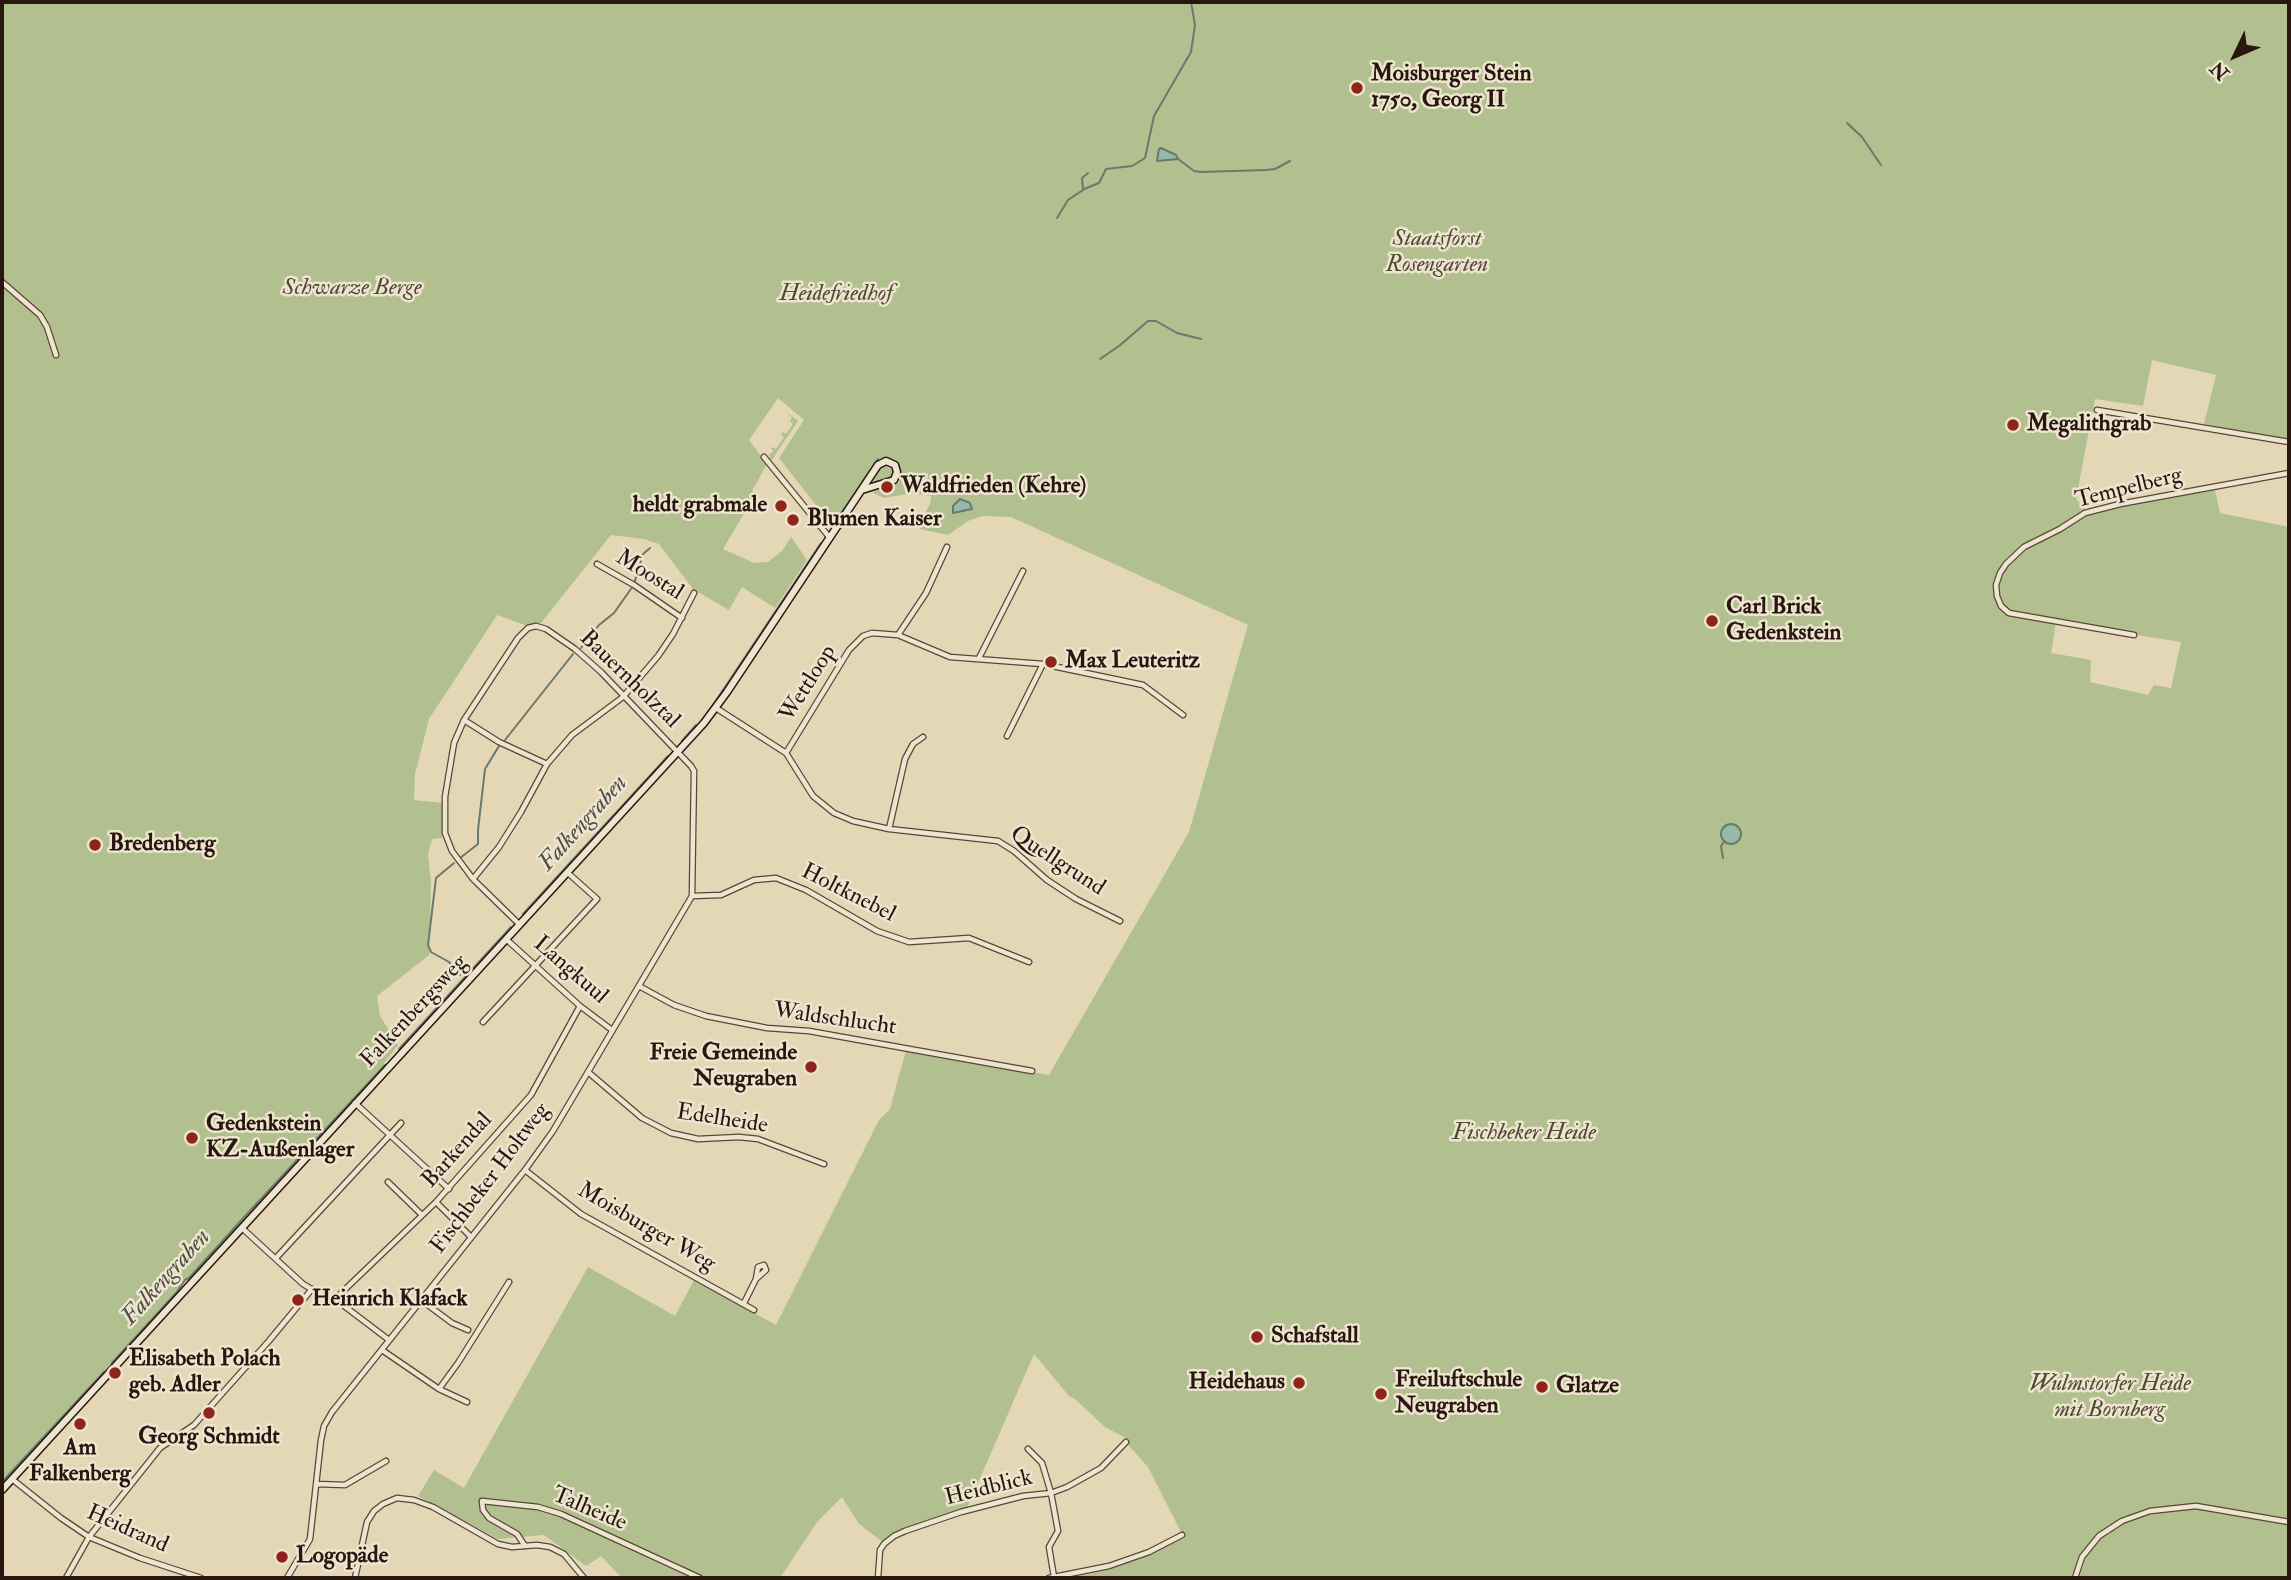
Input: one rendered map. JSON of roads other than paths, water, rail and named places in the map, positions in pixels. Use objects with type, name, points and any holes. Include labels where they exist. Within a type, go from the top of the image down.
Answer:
[{"type":"street","points":[[2,282],[40,315],[56,355]]},
{"type":"street","points":[[2097,410],[2289,442]]},
{"type":"street","points":[[764,457],[830,538]]},
{"type":"street","name":"Falkenbergsweg","points":[[2,1490],[716,708],[862,490],[880,464],[888,461],[895,465],[897,474],[894,480],[862,490]]},
{"type":"street","name":"Tempelberg","points":[[2134,635],[2009,613],[1998,601],[1998,578],[2006,564],[2024,547],[2060,529],[2079,515],[2120,504],[2289,473]]},
{"type":"street","points":[[898,635],[926,593],[947,547]]},
{"type":"street","name":"Moostal","points":[[597,564],[634,585],[682,618]]},
{"type":"street","points":[[979,658],[1023,571]]},
{"type":"street","points":[[473,879],[499,847],[547,764],[572,735],[623,697],[658,656],[694,593]]},
{"type":"street","name":"Bauernholztal","points":[[519,924],[473,879],[452,851],[444,827],[449,766],[454,743],[464,720],[525,630],[532,627],[543,628],[575,649],[601,672],[677,752]]},
{"type":"street","name":"Wettloop","points":[[786,753],[855,643],[872,633],[898,635],[950,657],[1043,664],[1143,685],[1183,715]]},
{"type":"street","points":[[1007,736],[1043,664]]},
{"type":"street","name":"Quellgrund","points":[[716,708],[786,753],[813,796],[834,813],[853,821],[889,829],[998,841],[1014,851],[1047,880],[1076,899],[1120,921]]},
{"type":"street","points":[[464,720],[499,742],[547,764]]},
{"type":"street","points":[[889,829],[905,759],[913,744],[922,737]]},
{"type":"street","name":"Fischbeker Holtweg","points":[[286,1578],[310,1539],[324,1426],[332,1412],[525,1170],[553,1131],[692,896],[694,771],[677,752]]},
{"type":"street","points":[[484,1022],[597,899],[568,873]]},
{"type":"street","name":"Holtknebel","points":[[692,896],[721,895],[754,880],[776,878],[806,890],[877,931],[909,942],[969,938],[1029,962]]},
{"type":"street","name":"Langkuul","points":[[506,939],[580,1006],[612,1030]]},
{"type":"street","name":"Waldschlucht","points":[[639,986],[674,1005],[701,1015],[767,1028],[810,1031],[1032,1071]]},
{"type":"street","name":"Barkendal","points":[[335,1298],[449,1189],[531,1095],[580,1006]]},
{"type":"street","name":"Edelheide","points":[[588,1072],[642,1118],[670,1133],[698,1139],[758,1139],[824,1164]]},
{"type":"street","points":[[355,1103],[449,1189]]},
{"type":"street","points":[[276,1258],[401,1123]]},
{"type":"street","name":"Moisburger Weg","points":[[525,1170],[581,1214],[754,1310]]},
{"type":"street","points":[[388,1182],[422,1215]]},
{"type":"street","points":[[436,1202],[470,1236]]},
{"type":"street","points":[[242,1228],[312,1289],[328,1299],[335,1298],[389,1340]]},
{"type":"street","points":[[744,1303],[757,1279]]},
{"type":"street","points":[[439,1389],[509,1282]]},
{"type":"street","points":[[66,1578],[89,1536],[160,1448],[194,1425],[312,1289]]},
{"type":"street","points":[[421,1300],[452,1323],[468,1330]]},
{"type":"street","points":[[382,1350],[439,1389],[467,1402]]},
{"type":"street","name":"Heidblick","points":[[878,1578],[880,1550],[884,1544],[905,1531],[961,1512],[1023,1496],[1051,1493],[1101,1468],[1126,1442]]},
{"type":"street","points":[[1028,1449],[1042,1463],[1058,1531],[1049,1547],[1051,1578],[1109,1566],[1149,1552],[1182,1535]]},
{"type":"street","points":[[317,1484],[345,1485],[386,1461]]},
{"type":"street","name":"Heidrand","points":[[12,1478],[61,1518],[89,1536],[140,1558],[201,1578]]},
{"type":"street","points":[[355,1578],[367,1522],[374,1511],[397,1498],[414,1500],[433,1507],[498,1544],[512,1547],[550,1547],[564,1554],[584,1578]]},
{"type":"street","name":"Talheide","points":[[525,1546],[517,1534],[489,1518],[483,1510],[482,1501],[538,1507],[561,1514],[700,1578]]},
{"type":"street","points":[[2075,1578],[2082,1557],[2099,1536],[2122,1521],[2150,1511],[2196,1506],[2289,1522]]},
{"type":"waterway","points":[[1084,189],[1099,183],[1106,169],[1132,166],[1145,158],[1154,116],[1191,52],[1195,25],[1191,2]]},
{"type":"waterway","points":[[1847,123],[1862,137],[1881,165]]},
{"type":"waterway","points":[[1178,159],[1194,171],[1201,172],[1275,169],[1290,161]]},
{"type":"waterway","points":[[1057,218],[1068,200],[1083,190],[1082,178],[1088,173]]},
{"type":"waterway","points":[[1100,359],[1148,321],[1156,321],[1177,333],[1201,339]]},
{"type":"waterway","name":"Falkengraben","points":[[832,527],[878,459]]},
{"type":"waterway","name":"Falkengraben","points":[[709,711],[821,543]]},
{"type":"waterway","points":[[634,584],[643,554],[650,548]]},
{"type":"waterway","points":[[581,648],[599,625],[614,613],[633,586]]},
{"type":"waterway","points":[[505,740],[573,654]]},
{"type":"waterway","name":"Falkengraben","points":[[682,741],[696,725]]},
{"type":"waterway","points":[[460,858],[478,844],[485,769],[499,746]]},
{"type":"waterway","name":"Falkengraben","points":[[523,914],[668,756]]},
{"type":"waterway","points":[[1723,858],[1721,846],[1724,842]]},
{"type":"waterway","points":[[454,863],[436,878],[428,945],[431,952],[449,962],[460,975]]},
{"type":"waterway","name":"Falkengraben","points":[[399,1049],[511,927]]},
{"type":"waterway","name":"Falkengraben","points":[[247,1214],[385,1065]]},
{"type":"waterway","name":"Falkengraben","points":[[112,1363],[246,1215]]},
{"type":"waterway","name":"Falkengraben","points":[[2,1482],[104,1372]]},
{"type":"place","name":"Moisburger Stein 1750, Georg II","points":[[1357,88]]},
{"type":"place","name":"Megalithgrab","points":[[2013,425]]},
{"type":"place","name":"Waldfrieden (Kehre)","points":[[887,487]]},
{"type":"place","name":"heldt grabmale","points":[[781,506]]},
{"type":"place","name":"Blumen Kaiser","points":[[793,520]]},
{"type":"place","name":"Carl Brick Gedenkstein","points":[[1712,621]]},
{"type":"place","name":"Max Leuteritz","points":[[1051,662]]},
{"type":"place","name":"Bredenberg","points":[[95,845]]},
{"type":"place","name":"Freie Gemeinde Neugraben","points":[[811,1067]]},
{"type":"place","name":"Gedenkstein KZ-Außenlager","points":[[192,1138]]},
{"type":"place","name":"Heinrich Klafack","points":[[298,1300]]},
{"type":"place","name":"Schafstall","points":[[1257,1337]]},
{"type":"place","name":"Elisabeth Polach geb. Adler","points":[[115,1373]]},
{"type":"place","name":"Heidehaus","points":[[1299,1383]]},
{"type":"place","name":"Glatze","points":[[1542,1387]]},
{"type":"place","name":"Freiluftschule Neugraben","points":[[1381,1394]]},
{"type":"place","name":"Georg Schmidt","points":[[209,1413]]},
{"type":"place","name":"Am Falkenberg","points":[[80,1424]]},
{"type":"place","name":"Logopäde","points":[[282,1557]]},
{"type":"park label","name":"Staatsforst Rosengarten","points":[[1437,253]]},
{"type":"park label","name":"Schwarze Berge","points":[[352,289]]},
{"type":"park label","name":"Heidefriedhof","points":[[836,295]]},
{"type":"park label","name":"Fischbeker Heide","points":[[1524,1134]]},
{"type":"park label","name":"Wulmstorfer Heide mit Bornberg","points":[[2110,1398]]}]
